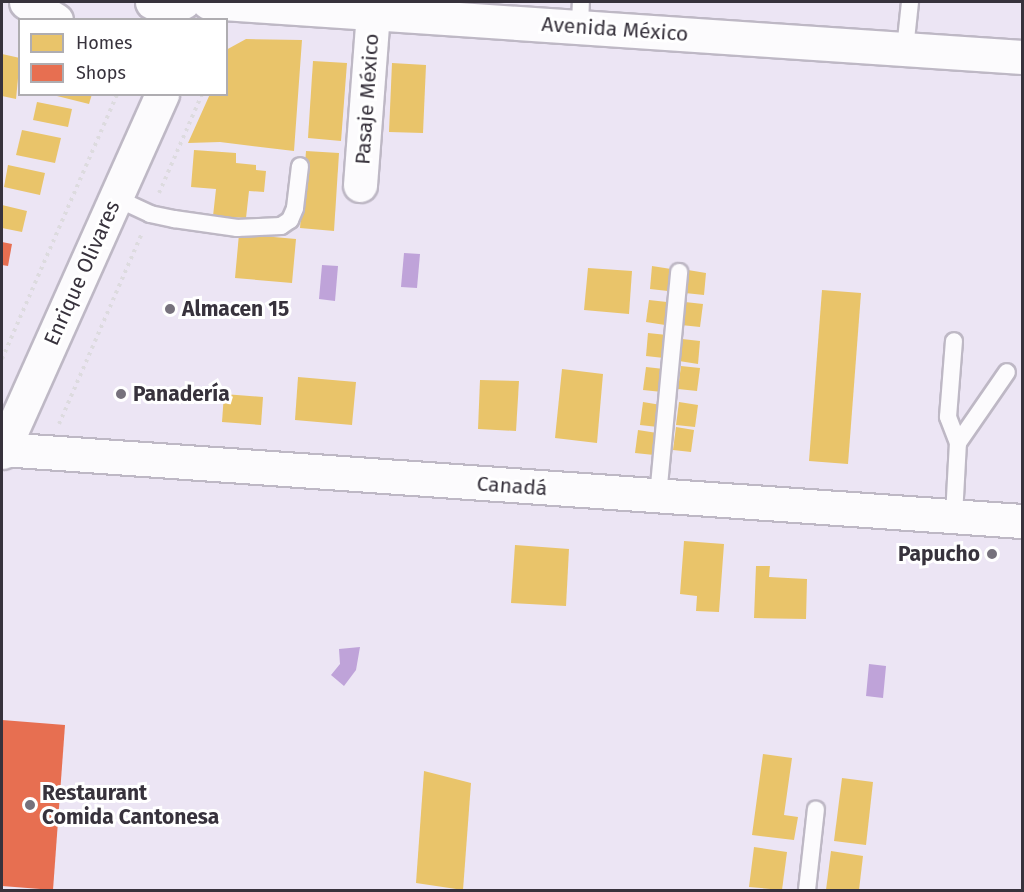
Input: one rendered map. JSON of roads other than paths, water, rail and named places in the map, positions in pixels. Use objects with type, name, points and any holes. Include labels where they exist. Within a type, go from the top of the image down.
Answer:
[{"type":"street","points":[[26,2],[53,18]]},
{"type":"street","points":[[152,2],[183,2]]},
{"type":"street","points":[[197,18],[206,2]]},
{"type":"street","name":"Avenida México","points":[[206,2],[373,12],[478,10],[580,14],[905,49],[1023,57]]},
{"type":"street","name":"Pasaje México","points":[[360,185],[373,12]]},
{"type":"street","name":"Enrique Olivares","points":[[2,451],[161,96]]},
{"type":"street","name":"Canadá","points":[[2,451],[46,452],[1023,521]]},
{"type":"lane","points":[[905,49],[910,2]]},
{"type":"lane","points":[[116,198],[150,214],[237,228],[281,226],[290,220],[295,208],[300,166]]},
{"type":"lane","points":[[658,496],[679,273]]},
{"type":"lane","points":[[954,341],[948,417],[958,443],[954,516]]},
{"type":"lane","points":[[958,443],[1007,372]]},
{"type":"lane","points":[[807,891],[816,809]]},
{"type":"place","name":"Almacen 15","points":[[170,309]]},
{"type":"place","name":"Panadería","points":[[121,394]]},
{"type":"place","name":"Papucho","points":[[992,554]]},
{"type":"place","name":"Restaurant Comida Cantonesa","points":[[30,805]]}]
